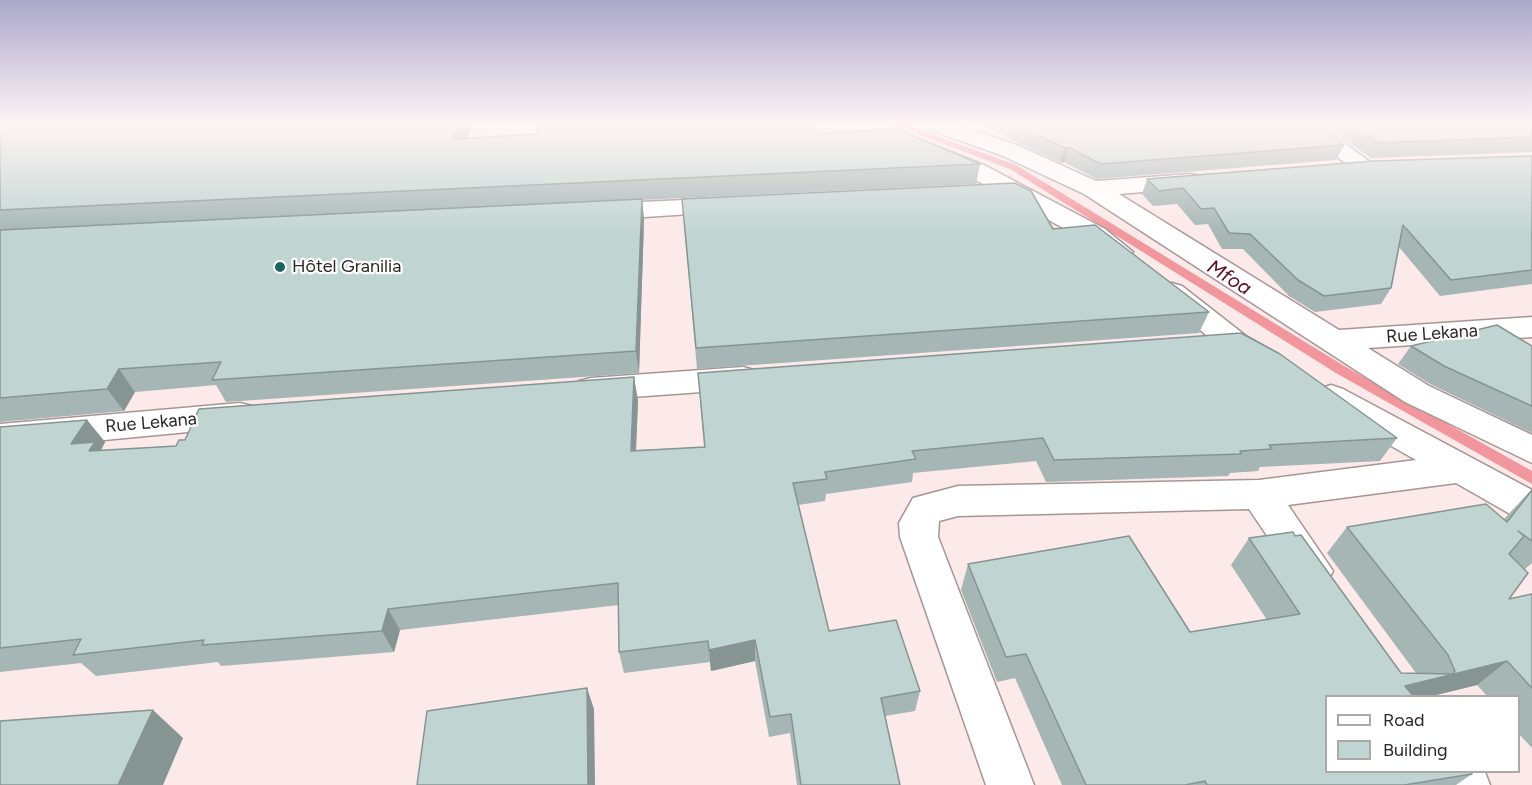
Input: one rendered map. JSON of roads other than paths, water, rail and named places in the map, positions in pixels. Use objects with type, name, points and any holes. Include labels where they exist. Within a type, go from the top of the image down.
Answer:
[{"type":"street","points":[[954,162],[977,171],[1096,235],[1235,343],[1458,469],[1532,508]]},
{"type":"street","points":[[1034,162],[1093,189],[1417,394],[1532,450]]},
{"type":"street","points":[[1329,170],[1377,167],[1368,162]]},
{"type":"street","points":[[1093,189],[1211,180]]},
{"type":"street","points":[[966,195],[1014,192]]},
{"type":"street","points":[[574,213],[752,204]]},
{"type":"street","name":"Rue Lekana","points":[[1332,341],[1532,327]]},
{"type":"street","points":[[1187,346],[1235,343]]},
{"type":"street","points":[[566,391],[769,376]]},
{"type":"street","name":"Rue Lekana","points":[[0,437],[268,413]]},
{"type":"street","points":[[1010,785],[919,537],[918,523],[926,509],[958,501],[1259,494],[1458,469]]},
{"type":"street","points":[[1259,494],[1334,600]]},
{"type":"waterway","name":"Mfoa","points":[[998,162],[1013,167],[1341,370],[1532,478]]},
{"type":"place","name":"Hôtel Granilia","points":[[280,267]]}]
